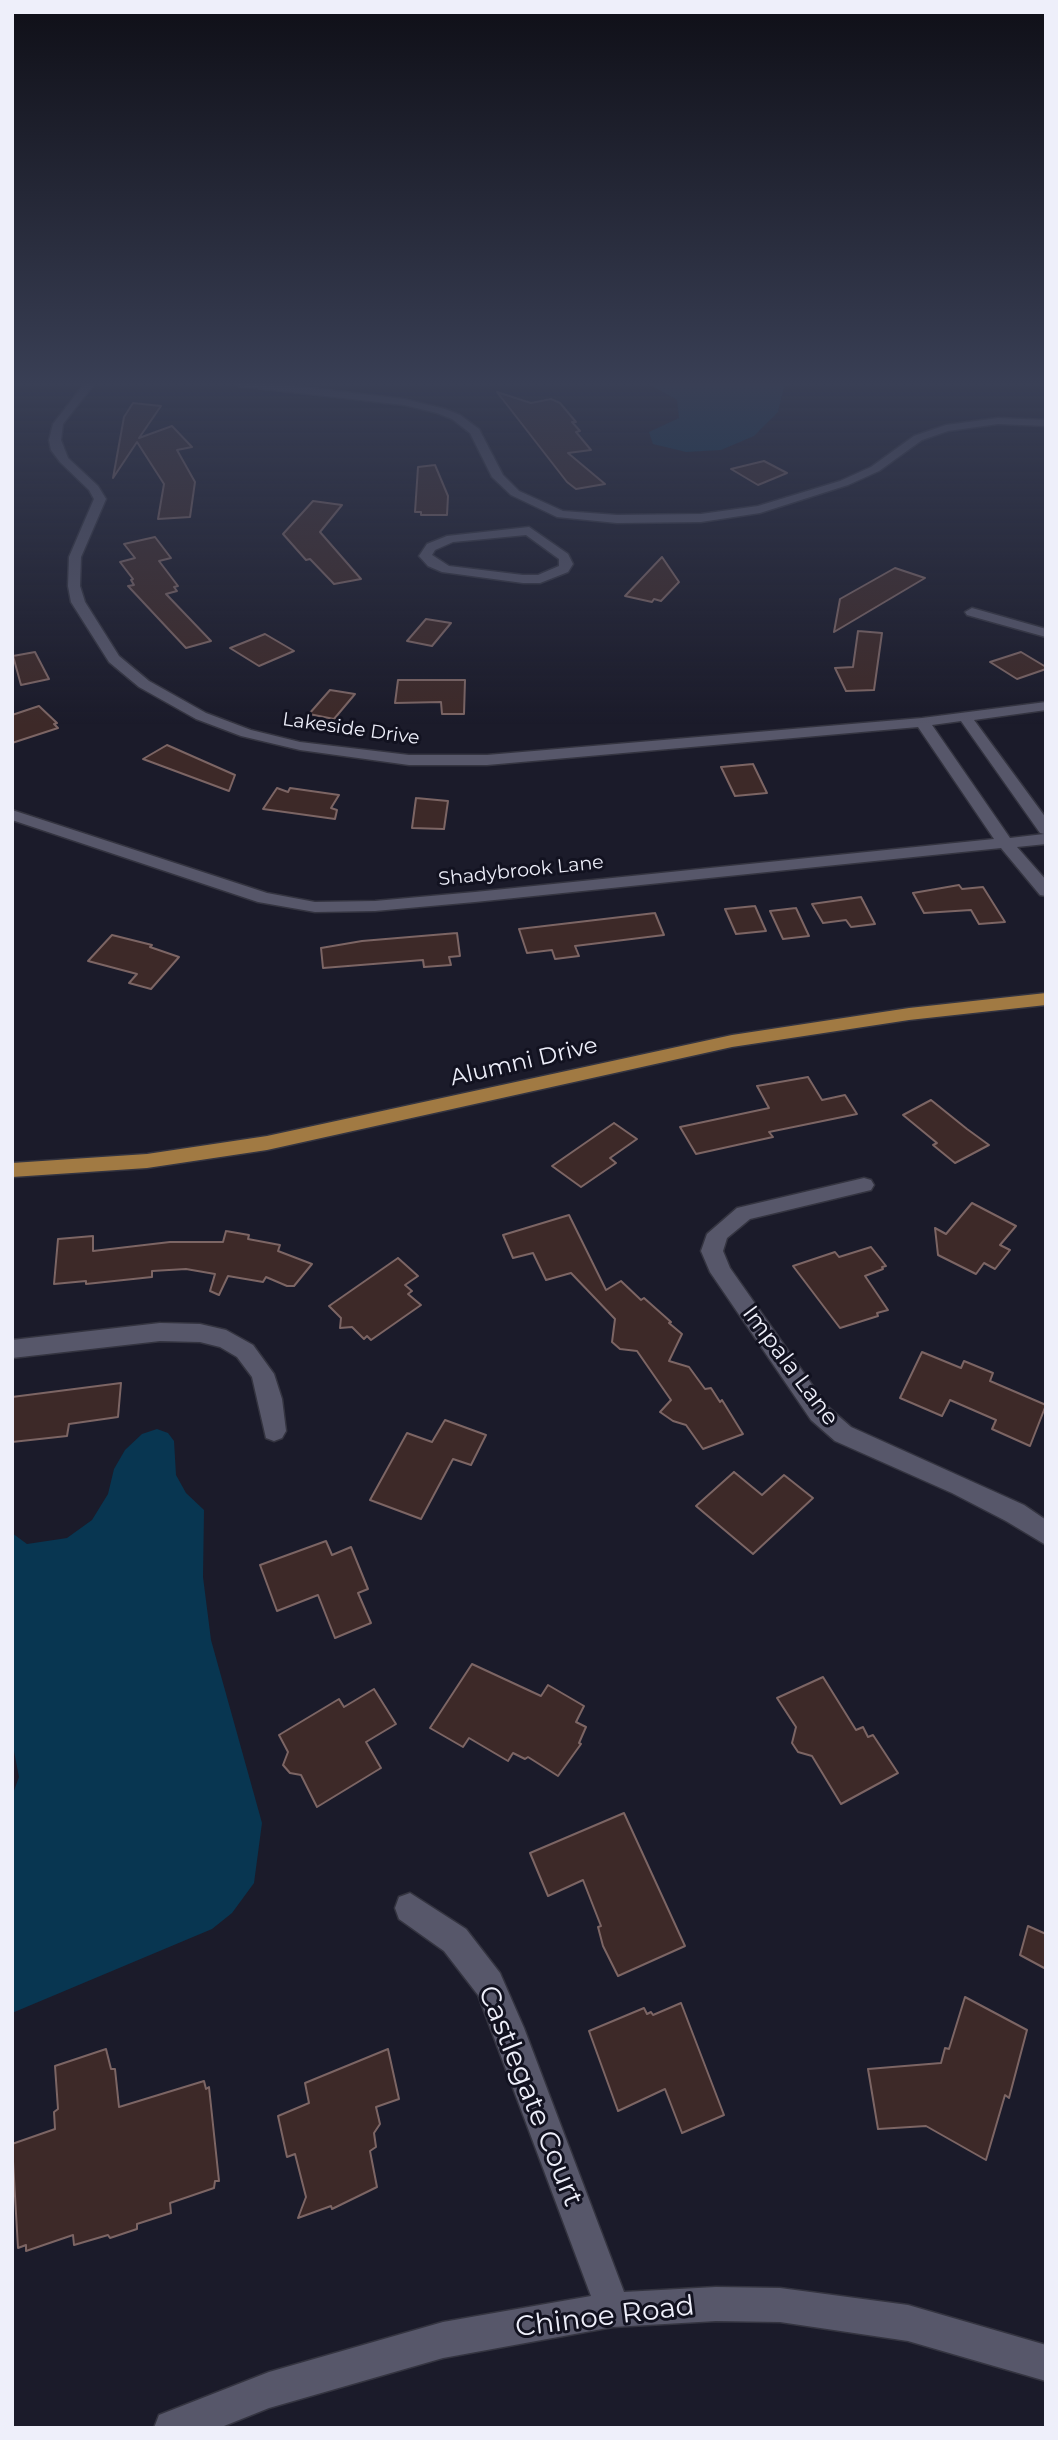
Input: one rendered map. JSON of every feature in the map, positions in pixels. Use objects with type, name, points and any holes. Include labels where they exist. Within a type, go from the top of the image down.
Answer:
[{"type":"main road","name":"Alumni Drive","points":[[12,1170],[147,1161],[267,1143],[732,1041],[895,1016],[1046,999]]},
{"type":"street","name":"Lakeside Drive","points":[[99,497],[75,557],[74,586],[78,602],[114,659],[144,684],[201,716],[267,738],[333,752],[409,760],[451,761],[528,757],[922,722],[1046,706]]},
{"type":"street","points":[[524,497],[545,523],[564,557],[567,564],[564,569],[540,579],[523,579],[446,569],[432,563],[425,556],[431,547],[451,539],[545,523],[663,520],[730,515],[803,497]]},
{"type":"street","points":[[972,612],[1046,633]]},
{"type":"street","points":[[965,717],[1046,830]]},
{"type":"street","points":[[922,722],[1005,843],[1046,891]]},
{"type":"street","name":"Shadybrook Lane","points":[[12,815],[264,898],[315,907],[375,906],[475,897],[1046,839]]},
{"type":"street","name":"Impala Lane","points":[[864,1185],[744,1213],[718,1234],[712,1251],[721,1272],[819,1413],[843,1434],[961,1486],[1015,1513],[1046,1534]]},
{"type":"street","points":[[12,1349],[160,1332],[200,1333],[226,1339],[245,1351],[262,1374],[270,1399],[274,1431]]},
{"type":"street","name":"Castlegate Court","points":[[410,1908],[455,1940],[489,1984],[508,2028],[613,2311]]},
{"type":"street","name":"Chinoe Road","points":[[172,2428],[269,2390],[443,2340],[613,2311],[716,2304],[780,2305],[908,2323],[1046,2363]]},
{"type":"water","points":[[157,1429],[168,1433],[174,1441],[176,1475],[186,1493],[204,1510],[203,1577],[211,1640],[262,1823],[254,1883],[232,1913],[212,1929],[12,2013],[12,1796],[19,1777],[12,1741],[12,1533],[27,1544],[67,1538],[92,1520],[108,1494],[114,1469],[125,1450],[142,1434]]},
{"type":"building","points":[[162,497],[193,497],[190,517],[158,519]]},
{"type":"building","points":[[416,497],[448,497],[447,515],[421,515],[421,512],[415,512]]},
{"type":"building","points":[[313,501],[342,505],[320,532],[361,579],[334,584],[310,559],[306,560],[283,534]]},
{"type":"building","points":[[155,537],[171,558],[159,561],[178,586],[174,587],[177,591],[166,594],[211,641],[186,648],[128,586],[134,585],[131,580],[133,579],[120,562],[135,558],[124,544]]},
{"type":"building","points":[[662,557],[679,582],[661,601],[654,599],[652,602],[625,596]]},
{"type":"building","points":[[895,568],[925,578],[834,632],[840,599]]},
{"type":"building","points":[[426,619],[451,623],[432,646],[407,641]]},
{"type":"building","points":[[858,631],[882,633],[874,690],[846,691],[835,668],[853,667]]},
{"type":"building","points":[[265,634],[294,651],[259,666],[230,648]]},
{"type":"building","points":[[35,652],[49,679],[21,685],[13,656]]},
{"type":"building","points":[[1021,652],[1046,669],[1017,679],[990,662]]},
{"type":"building","points":[[398,680],[465,680],[464,714],[442,714],[441,702],[395,703]]},
{"type":"building","points":[[330,690],[355,694],[334,719],[309,714]]},
{"type":"building","points":[[39,706],[57,723],[54,724],[58,728],[12,743],[12,715]]},
{"type":"building","points":[[167,745],[235,775],[229,791],[143,759]]},
{"type":"building","points":[[753,764],[767,793],[735,796],[721,767]]},
{"type":"building","points":[[277,788],[288,792],[290,788],[339,795],[331,808],[337,810],[335,819],[263,809]]},
{"type":"building","points":[[416,798],[448,801],[444,829],[412,828]]},
{"type":"building","points":[[959,885],[962,889],[983,887],[1005,922],[979,924],[971,910],[924,913],[913,893]]},
{"type":"building","points":[[861,897],[875,924],[851,927],[846,920],[823,923],[812,904]]},
{"type":"building","points":[[755,906],[766,931],[736,934],[725,909]]},
{"type":"building","points":[[796,908],[809,936],[783,939],[770,911]]},
{"type":"building","points":[[655,913],[664,935],[575,946],[579,956],[555,959],[552,950],[527,953],[519,929]]},
{"type":"building","points":[[457,933],[460,956],[449,957],[451,965],[424,967],[423,960],[323,968],[321,948],[362,941]]},
{"type":"building","points":[[112,935],[152,945],[150,947],[179,957],[151,989],[129,983],[137,974],[88,961]]},
{"type":"building","points":[[808,1077],[822,1100],[845,1095],[857,1114],[769,1132],[773,1137],[696,1154],[680,1127],[769,1108],[757,1086]]},
{"type":"building","points":[[931,1100],[989,1145],[955,1163],[933,1145],[937,1143],[903,1115]]},
{"type":"building","points":[[614,1123],[637,1139],[610,1158],[616,1163],[581,1187],[552,1166]]},
{"type":"building","points":[[972,1203],[1016,1226],[1000,1245],[1010,1250],[995,1269],[984,1263],[976,1274],[938,1255],[935,1228],[946,1234]]},
{"type":"building","points":[[569,1215],[606,1290],[621,1281],[671,1322],[669,1323],[682,1334],[669,1361],[689,1367],[705,1389],[711,1388],[720,1402],[722,1400],[743,1434],[703,1449],[686,1425],[673,1421],[660,1412],[671,1400],[637,1351],[620,1349],[612,1342],[615,1319],[571,1273],[546,1280],[533,1253],[513,1258],[503,1235]]},
{"type":"building","points":[[226,1231],[249,1235],[248,1239],[280,1245],[278,1251],[312,1264],[294,1286],[287,1286],[266,1277],[263,1282],[228,1276],[219,1295],[210,1291],[215,1274],[186,1269],[152,1271],[152,1277],[86,1284],[86,1281],[54,1284],[58,1239],[93,1236],[93,1251],[170,1242],[223,1242]]},
{"type":"building","points":[[871,1247],[886,1266],[865,1276],[888,1310],[877,1313],[878,1316],[840,1328],[793,1266],[835,1252],[839,1257]]},
{"type":"building","points":[[398,1258],[418,1276],[405,1285],[412,1291],[408,1294],[421,1305],[371,1340],[367,1336],[364,1339],[352,1327],[340,1328],[341,1318],[329,1306]]},
{"type":"building","points":[[922,1352],[961,1368],[964,1361],[993,1373],[990,1381],[1046,1405],[1030,1446],[992,1429],[996,1420],[950,1400],[942,1416],[900,1398]]},
{"type":"building","points":[[121,1383],[118,1417],[69,1424],[67,1436],[12,1442],[12,1397]]},
{"type":"building","points":[[445,1420],[486,1435],[471,1465],[453,1459],[421,1519],[370,1500],[407,1433],[432,1442]]},
{"type":"building","points":[[734,1472],[762,1495],[784,1475],[813,1498],[753,1554],[696,1506]]},
{"type":"building","points":[[326,1541],[332,1555],[351,1547],[368,1589],[358,1593],[371,1623],[335,1638],[318,1595],[277,1611],[260,1565]]},
{"type":"building","points":[[472,1664],[541,1696],[548,1685],[584,1706],[576,1722],[586,1727],[579,1743],[581,1744],[558,1776],[528,1757],[525,1759],[513,1753],[508,1761],[469,1738],[463,1747],[430,1728]]},
{"type":"building","points":[[823,1677],[856,1730],[863,1727],[868,1737],[873,1735],[898,1773],[841,1804],[812,1756],[798,1752],[792,1743],[796,1727],[777,1698]]},
{"type":"building","points":[[374,1689],[396,1724],[366,1742],[381,1768],[317,1807],[301,1775],[290,1773],[283,1765],[288,1752],[279,1735],[339,1699],[344,1707]]},
{"type":"building","points":[[624,1813],[685,1946],[618,1976],[603,1946],[598,1927],[601,1926],[583,1880],[548,1896],[530,1853]]},
{"type":"building","points":[[1028,1926],[1046,1934],[1046,1969],[1020,1955]]},
{"type":"building","points":[[965,1997],[1027,2030],[1009,2098],[1005,2095],[986,2160],[926,2126],[878,2129],[868,2069],[941,2063],[945,2048],[949,2049]]},
{"type":"building","points":[[681,2003],[724,2115],[682,2133],[665,2089],[618,2111],[589,2031],[644,2008],[647,2014],[651,2012],[653,2015]]},
{"type":"building","points":[[106,2049],[111,2069],[115,2069],[119,2107],[204,2081],[206,2089],[209,2087],[219,2181],[215,2181],[214,2188],[170,2203],[171,2213],[137,2224],[137,2229],[110,2238],[108,2235],[74,2245],[73,2235],[26,2251],[26,2245],[18,2248],[12,2144],[55,2129],[54,2112],[58,2109],[55,2066]]},
{"type":"building","points":[[388,2049],[399,2099],[376,2107],[380,2124],[374,2133],[376,2147],[370,2151],[377,2187],[332,2209],[331,2206],[298,2218],[306,2197],[295,2154],[287,2157],[278,2116],[309,2103],[305,2083]]}]
